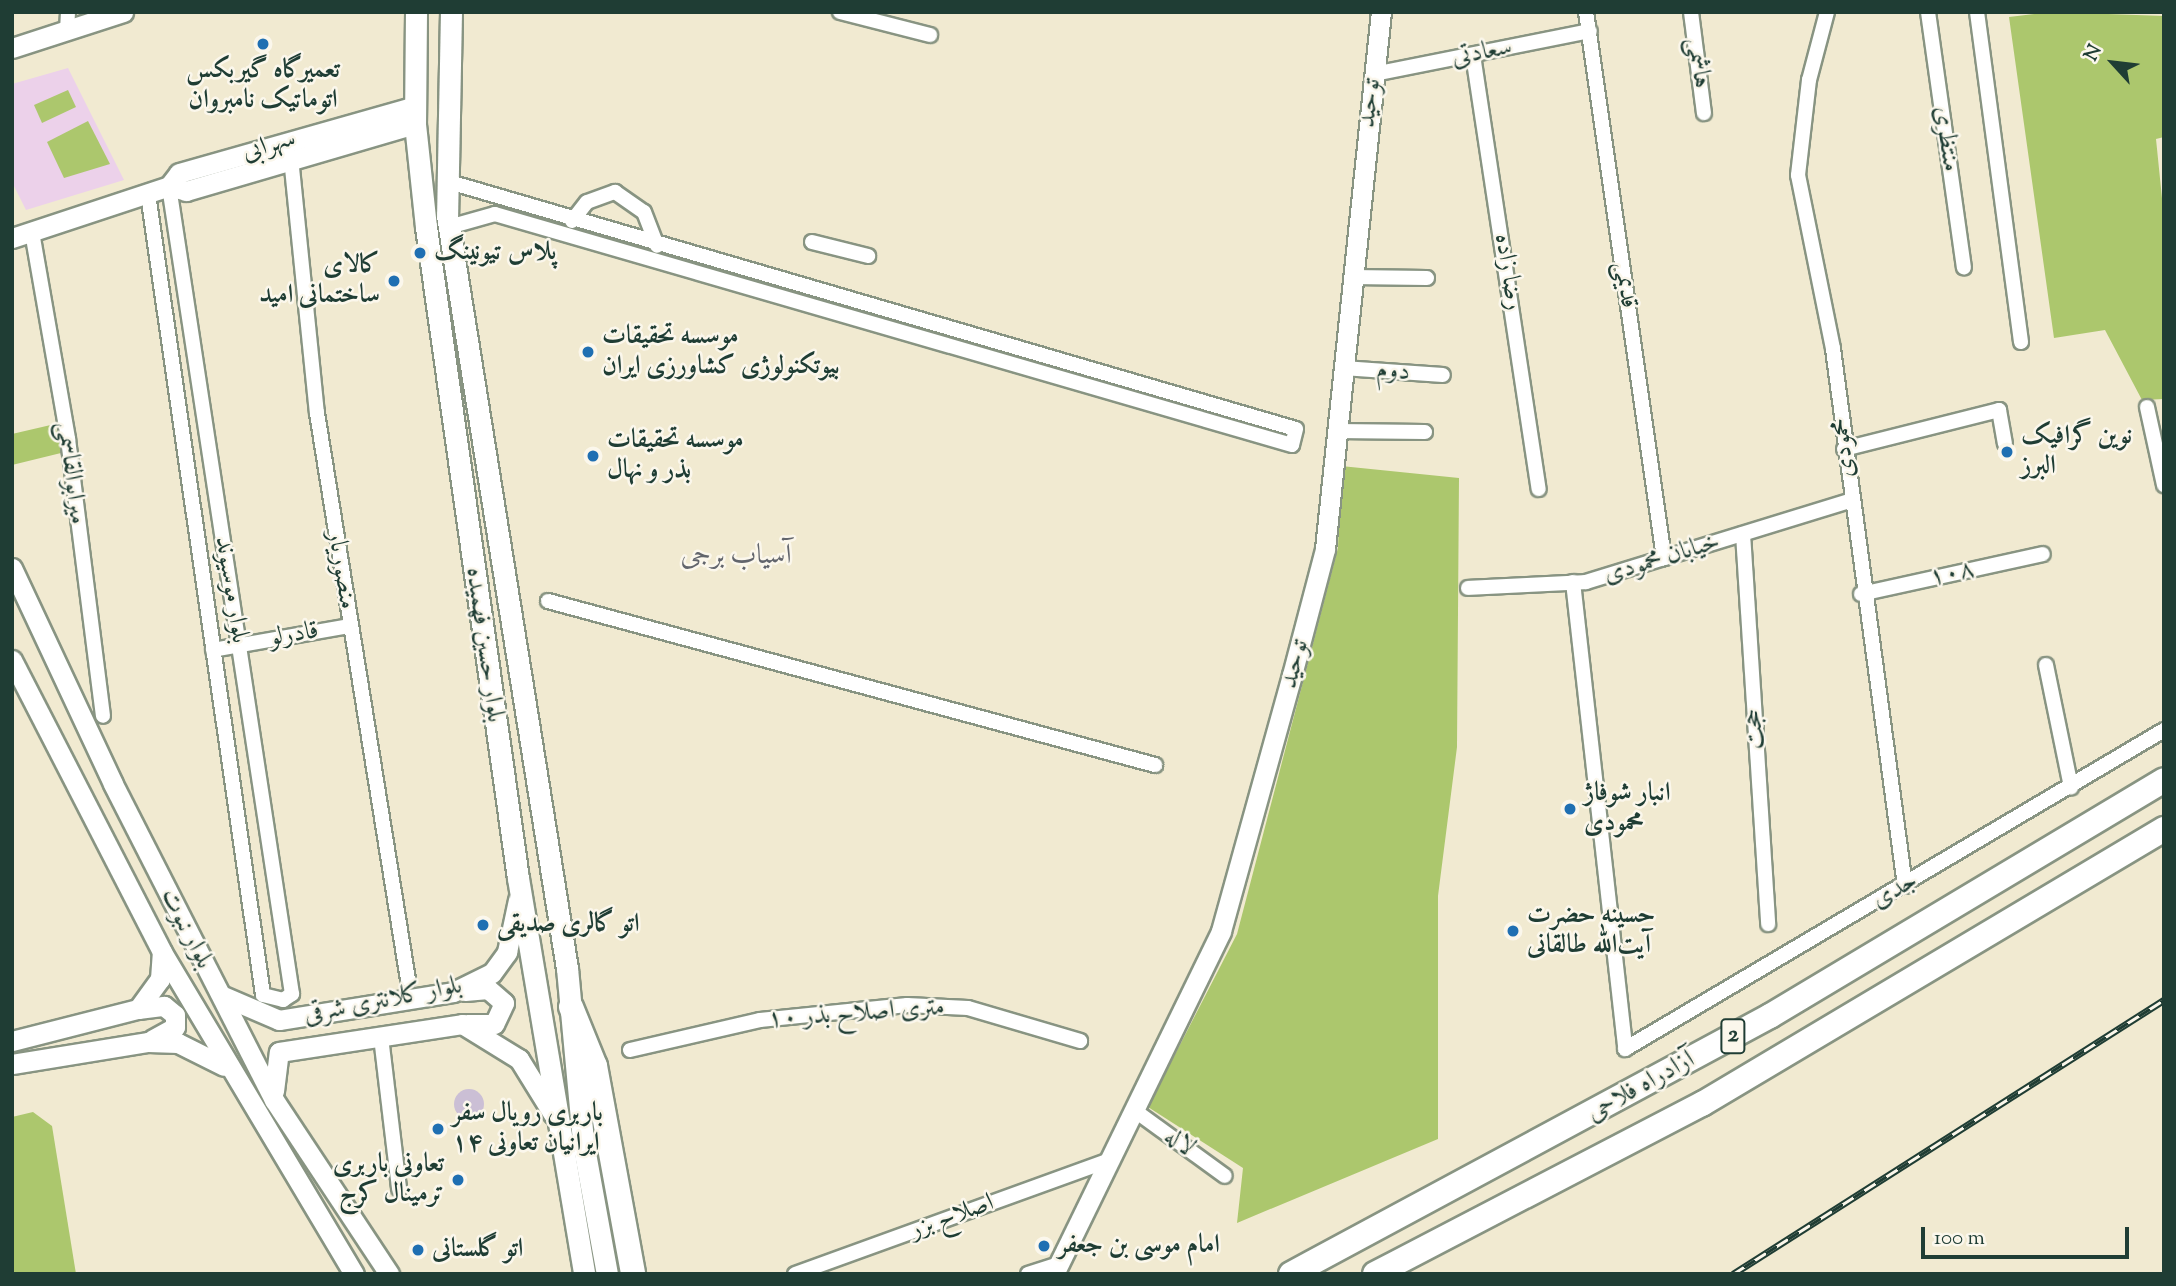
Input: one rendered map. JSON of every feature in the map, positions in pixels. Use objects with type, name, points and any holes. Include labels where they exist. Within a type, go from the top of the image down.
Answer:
[{"type":"highway","name":"آزادراه فلاحی","points":[[1291,1274],[1770,1016],[2164,780]]},
{"type":"highway","name":"آزادراه فلاحی","points":[[1375,1274],[1702,1104],[2164,829]]},
{"type":"highway","points":[[571,1007],[595,1066],[633,1274]]},
{"type":"main road","name":"بلوار حسین فهمیده","points":[[416,12],[415,115],[478,609],[518,878],[545,1020],[555,1118],[584,1274]]},
{"type":"main road","name":"بلوار حسین فهمیده","points":[[451,12],[446,181],[449,227],[571,1007],[583,1142],[607,1274]]},
{"type":"main road","points":[[478,609],[507,604]]},
{"type":"street","points":[[12,48],[67,22],[123,12]]},
{"type":"street","points":[[840,12],[930,35]]},
{"type":"street","name":"توحید","points":[[1056,1269],[1221,931],[1325,549],[1381,12]]},
{"type":"street","name":"قدیمی","points":[[1587,12],[1664,558]]},
{"type":"street","name":"هاشمی","points":[[1691,12],[1704,113]]},
{"type":"street","name":"محمودی","points":[[1827,12],[1809,80],[1798,175],[1833,349],[1861,594],[1905,886]]},
{"type":"street","name":"منتظری","points":[[1928,12],[1964,267]]},
{"type":"street","points":[[1977,12],[2021,342]]},
{"type":"street","name":"سعادتی","points":[[1374,74],[1590,31]]},
{"type":"street","name":"رضا زاده","points":[[1473,55],[1539,489]]},
{"type":"street","name":"سهرابی","points":[[170,186],[186,191],[415,115]]},
{"type":"street","name":"سهرابی","points":[[12,238],[170,186],[179,173],[415,115]]},
{"type":"street","name":"منصوریار","points":[[291,158],[317,413],[349,626],[408,980]]},
{"type":"street","points":[[446,181],[657,246],[1296,429],[1292,445],[495,214],[449,227]]},
{"type":"street","name":"بلوار موسیوند","points":[[148,194],[263,995],[276,1001],[292,994],[170,186]]},
{"type":"street","points":[[572,221],[587,202],[615,192],[644,212],[657,246]]},
{"type":"street","name":"میرابوالقاسمی","points":[[32,232],[68,439],[103,716]]},
{"type":"street","points":[[812,242],[867,256]]},
{"type":"street","points":[[1352,277],[1427,278]]},
{"type":"street","name":"دوم","points":[[1343,368],[1443,375]]},
{"type":"street","points":[[2147,407],[2164,485]]},
{"type":"street","points":[[1844,449],[1999,410],[2005,443]]},
{"type":"street","points":[[1337,431],[1425,432]]},
{"type":"street","name":"خیابان محمودی","points":[[1468,588],[1573,582],[1664,558],[1850,501]]},
{"type":"street","name":"حجت","points":[[1743,534],[1768,924]]},
{"type":"street","name":"۱۰۸","points":[[1861,594],[2043,554]]},
{"type":"street","name":"بلوار نبوت","points":[[12,568],[18,588],[274,1100],[389,1274]]},
{"type":"street","name":"جدی","points":[[1573,582],[1625,1049],[1905,886],[2164,730]]},
{"type":"street","points":[[548,601],[1155,765]]},
{"type":"street","name":"قادرلو","points":[[213,650],[240,643],[349,626]]},
{"type":"street","name":"بلوار نبوت","points":[[12,660],[162,952],[227,1067],[354,1274]]},
{"type":"street","points":[[2046,665],[2071,787]]},
{"type":"street","name":"بلوار کلانتری شرقی","points":[[219,994],[245,1011],[279,1020],[453,992],[492,973],[507,952],[519,916],[518,878]]},
{"type":"street","points":[[138,1009],[160,979],[162,952]]},
{"type":"street","points":[[453,992],[488,989],[504,1003],[494,1024],[462,1024]]},
{"type":"street","points":[[377,1005],[399,1189]]},
{"type":"street","name":"۱۰ متری اصلاح بذر","points":[[630,1050],[760,1020],[907,1005],[968,1008],[1080,1041]]},
{"type":"street","points":[[12,1041],[138,1009],[164,1006],[175,1015],[175,1027],[148,1042]]},
{"type":"street","name":"بلوار کلانتری شرقی","points":[[274,1100],[279,1052],[462,1024],[519,1059],[541,1084],[555,1118]]},
{"type":"street","points":[[12,1064],[148,1042],[178,1043],[227,1067]]},
{"type":"street","name":"لاله","points":[[1134,1110],[1225,1176]]},
{"type":"street","name":"اصلاح بزر","points":[[795,1274],[1108,1161]]},
{"type":"street","points":[[1028,1274],[1056,1269]]},
{"type":"shaded area","points":[[68,68],[124,180],[26,210],[12,182],[12,84]]},
{"type":"shaded area","points":[[469,1089],[479,1094],[484,1104],[479,1114],[469,1119],[459,1114],[454,1104],[459,1094]]},
{"type":"green space","points":[[2052,12],[2164,16],[2164,137],[2156,139],[2164,218],[2164,399],[2142,400],[2105,330],[2054,338],[2009,17]]},
{"type":"green space","points":[[68,90],[76,107],[42,123],[34,105]]},
{"type":"green space","points":[[88,121],[110,164],[64,178],[47,142]]},
{"type":"green space","points":[[55,424],[61,453],[12,465],[12,434]]},
{"type":"green space","points":[[1341,466],[1459,478],[1457,747],[1438,896],[1438,1139],[1237,1223],[1243,1168],[1148,1107],[1237,934],[1338,548]]},
{"type":"green space","points":[[33,1112],[52,1126],[76,1274],[12,1274],[12,1117]]},
{"type":"railway","points":[[1733,1274],[2164,1000]]},
{"type":"place","name":"تعمیرگاه گیربکس اتوماتیک نامبروان","points":[[263,44]]},
{"type":"place","name":"پلاس تیونینگ","points":[[420,253]]},
{"type":"place","name":"کالای ساختمانی امید","points":[[394,281]]},
{"type":"place","name":"موسسه تحقیقات بیوتکنولوژی کشاورزی ایران","points":[[588,352]]},
{"type":"place","name":"نوین گرافیک البرز","points":[[2007,452]]},
{"type":"place","name":"موسسه تحقیقات بذر و نهال","points":[[593,456]]},
{"type":"place","name":"انبار شوفاژ محمودی","points":[[1570,809]]},
{"type":"place","name":"اتو گالری صدیقی","points":[[483,925]]},
{"type":"place","name":"حسینه حضرت آیت‌الله طالقانی","points":[[1513,931]]},
{"type":"place","name":"باربری رویال سفر ایرانیان تعاونی ۱۴","points":[[438,1129]]},
{"type":"place","name":"تعاونی باربری ترمینال کرج","points":[[458,1180]]},
{"type":"place","name":"امام موسی بن جعفر","points":[[1044,1246]]},
{"type":"place","name":"اتو گلستانی","points":[[418,1250]]},
{"type":"district","name":"آسیاب برجی","points":[[736,556]]}]
